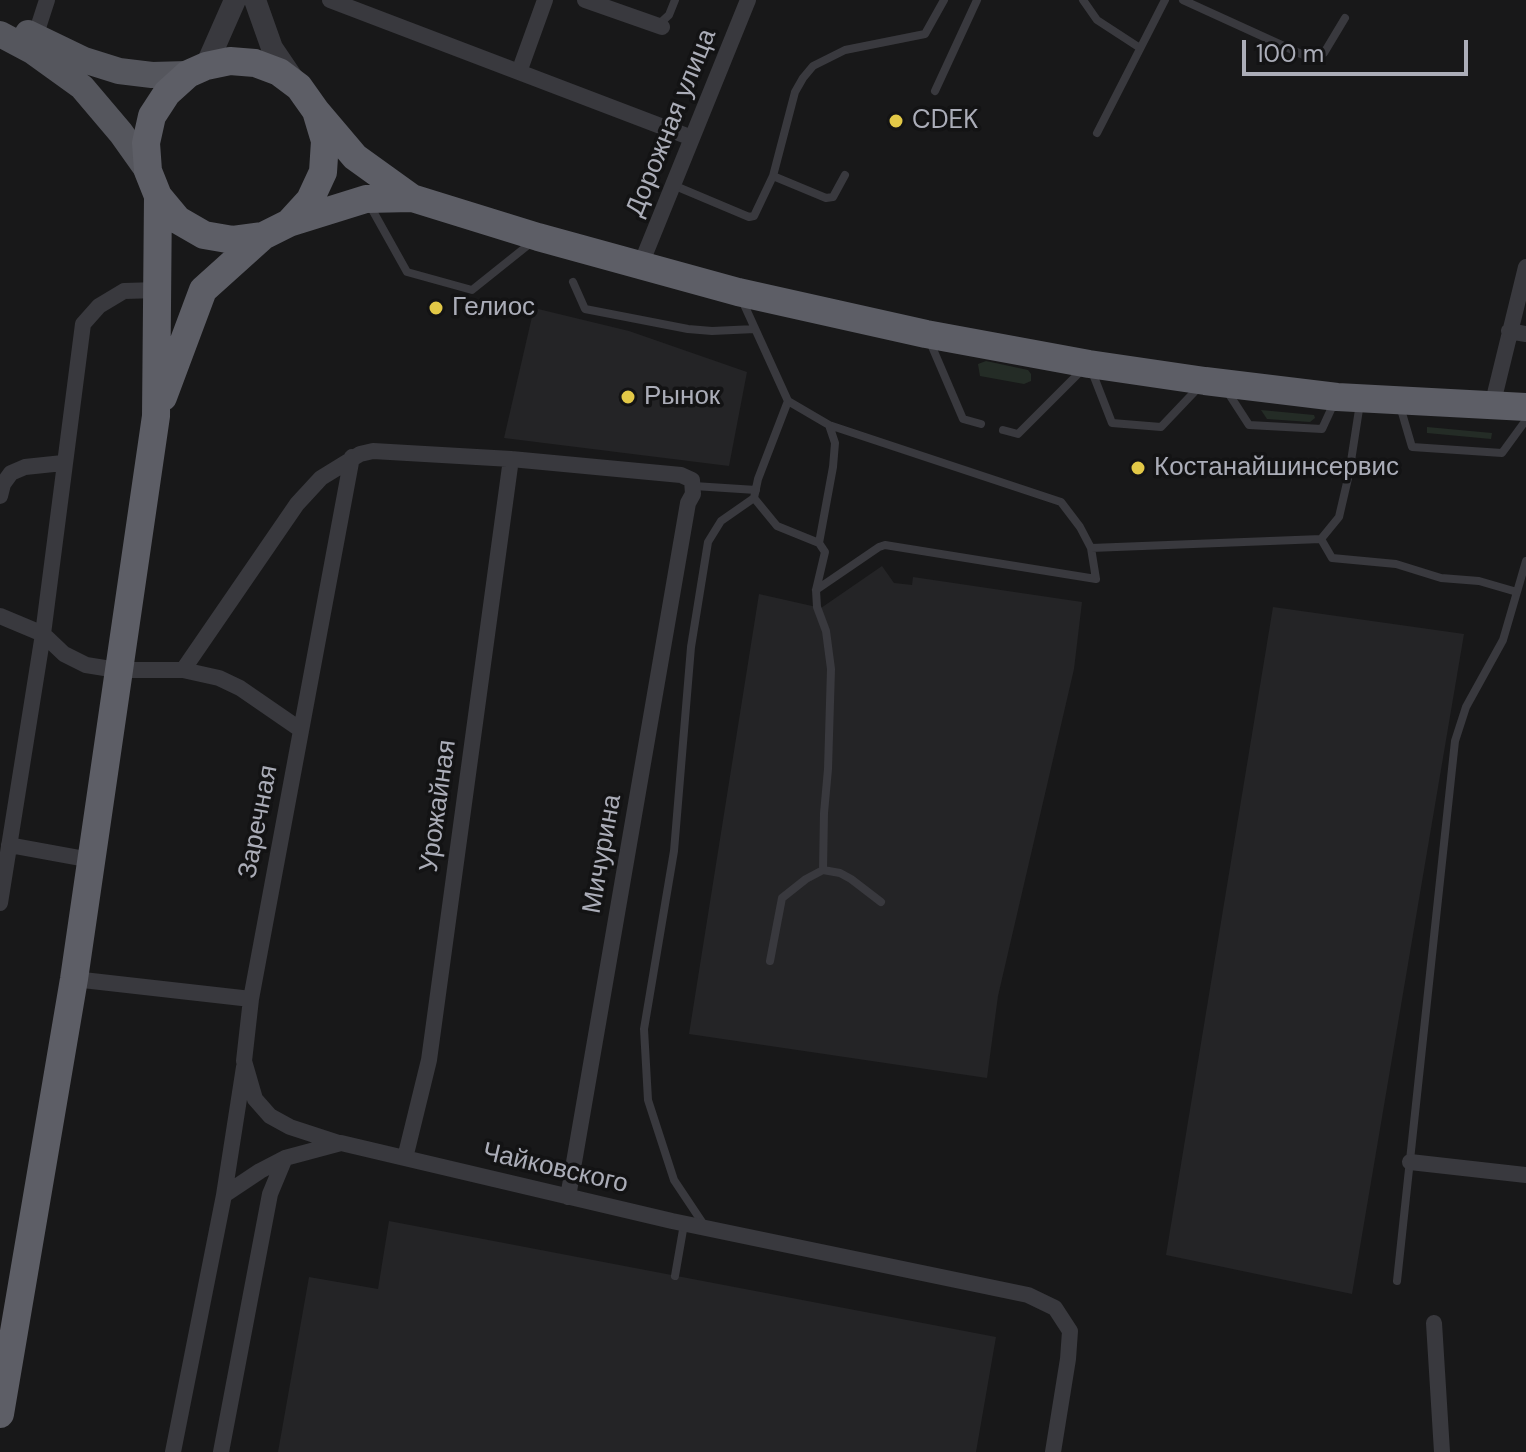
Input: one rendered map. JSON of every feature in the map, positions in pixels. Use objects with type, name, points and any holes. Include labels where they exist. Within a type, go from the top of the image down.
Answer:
[{"type":"highway","points":[[0,1414],[74,979],[156,416],[158,290],[153,184],[146,143],[152,116],[167,93],[197,70],[230,61],[255,63],[279,72],[299,87],[355,157],[412,198]]},
{"type":"highway","points":[[289,223],[310,200],[323,172],[325,141],[316,111]]},
{"type":"highway","points":[[153,184],[178,220],[204,235],[233,240],[263,236]]},
{"type":"highway","points":[[156,416],[203,290],[263,236],[289,223],[366,199],[412,198],[538,237],[738,292],[926,334],[1089,364],[1213,382],[1349,398],[1526,407]]},
{"type":"main road","points":[[0,19],[84,60],[119,71],[152,75],[197,70]]},
{"type":"main road","points":[[0,34],[32,51],[82,87],[121,133],[153,184]]},
{"type":"street","points":[[35,37],[47,0]]},
{"type":"street","points":[[197,70],[235,0]]},
{"type":"street","points":[[255,0],[272,48],[299,87]]},
{"type":"street","points":[[330,0],[692,138]]},
{"type":"street","points":[[519,72],[545,0]]},
{"type":"street","points":[[585,0],[660,26]]},
{"type":"street","name":"Дорожная улица","points":[[641,264],[748,0]]},
{"type":"street","points":[[1492,406],[1517,332],[1526,267]]},
{"type":"street","points":[[0,903],[43,634],[83,324],[99,306],[124,291],[158,290]]},
{"type":"street","points":[[183,670],[297,504],[321,478],[352,457],[373,451],[511,459],[681,475],[692,480],[694,486]]},
{"type":"street","name":"Заречная","points":[[341,1143],[290,1127],[270,1116],[255,1099],[244,1061],[251,999],[352,457]]},
{"type":"street","name":"Урожайная","points":[[405,1158],[429,1060],[511,459]]},
{"type":"street","points":[[0,496],[3,484],[11,473],[25,467],[63,463]]},
{"type":"street","name":"Мичурина","points":[[568,1197],[694,486]]},
{"type":"street","points":[[0,616],[43,634],[64,654],[86,665],[117,670],[183,670],[219,678],[240,688],[301,730]]},
{"type":"street","points":[[9,845],[91,860]]},
{"type":"street","points":[[74,979],[251,999]]},
{"type":"street","points":[[173,1452],[224,1195],[244,1061]]},
{"type":"street","name":"Чайковского","points":[[224,1195],[285,1158],[341,1143],[684,1224],[1028,1295],[1055,1308],[1070,1331],[1053,1452]]},
{"type":"street","points":[[221,1452],[270,1194],[285,1158]]},
{"type":"street","points":[[1410,1162],[1526,1175]]},
{"type":"street","points":[[1434,1323],[1442,1452]]},
{"type":"lane","points":[[660,26],[675,0]]},
{"type":"lane","points":[[673,185],[751,217],[757,212],[773,176],[795,92],[813,66],[845,50],[925,34],[944,0]]},
{"type":"lane","points":[[935,91],[977,0]]},
{"type":"lane","points":[[1083,0],[1097,20],[1140,48]]},
{"type":"lane","points":[[1097,133],[1165,0]]},
{"type":"lane","points":[[1183,0],[1310,58],[1324,53],[1345,18]]},
{"type":"lane","points":[[773,176],[826,198],[833,197],[845,175]]},
{"type":"lane","points":[[366,199],[407,272],[472,290],[538,237]]},
{"type":"lane","points":[[573,282],[585,309],[688,329],[755,329]]},
{"type":"lane","points":[[738,292],[788,401],[829,425],[1061,502],[1091,548],[1096,579],[885,545],[816,590]]},
{"type":"lane","points":[[926,334],[963,419],[981,424]]},
{"type":"lane","points":[[1003,430],[1018,434],[1089,364],[1112,423],[1161,427],[1213,382],[1249,425],[1322,429],[1349,398]]},
{"type":"lane","points":[[1091,548],[1321,539],[1339,517],[1349,474],[1349,398]]},
{"type":"lane","points":[[706,1228],[674,1180],[648,1100],[644,1029],[674,851],[691,647],[708,542],[721,521],[755,494],[788,401]]},
{"type":"lane","points":[[1399,401],[1412,447],[1502,453],[1526,420]]},
{"type":"lane","points":[[819,543],[833,467],[835,443],[829,425]]},
{"type":"lane","points":[[694,486],[755,494],[777,526],[819,543],[825,552],[816,590],[831,669],[823,870]]},
{"type":"lane","points":[[1321,539],[1332,558],[1396,564],[1441,578],[1479,581],[1517,592]]},
{"type":"lane","points":[[1397,1281],[1455,741],[1466,707],[1503,640],[1526,561]]},
{"type":"lane","points":[[770,961],[782,898],[806,879],[823,870],[840,873],[881,902]]},
{"type":"lane","points":[[675,1276],[684,1224]]},
{"type":"shaded area","name":"Рынок","points":[[534,308],[629,331],[747,372],[729,466],[504,438]]},
{"type":"shaded area","points":[[986,361],[1028,370],[1031,381],[1024,384],[980,376],[978,364]]},
{"type":"shaded area","points":[[1261,410],[1314,415],[1315,418],[1310,422],[1267,419]]},
{"type":"shaded area","points":[[1427,427],[1492,433],[1491,439],[1427,433]]},
{"type":"shaded area","points":[[882,566],[894,583],[912,585],[913,577],[1082,602],[1074,669],[998,996],[987,1078],[689,1034],[759,594],[821,608]]},
{"type":"shaded area","points":[[1273,607],[1464,634],[1352,1294],[1166,1255]]},
{"type":"shaded area","points":[[389,1221],[996,1337],[976,1452],[278,1452],[309,1277],[378,1289]]},
{"type":"place","name":"CDEK","points":[[896,121]]},
{"type":"place","name":"Гелиос","points":[[436,308]]},
{"type":"place","name":"Рынок","points":[[628,397]]},
{"type":"place","name":"Костанайшинсервис","points":[[1138,468]]}]
